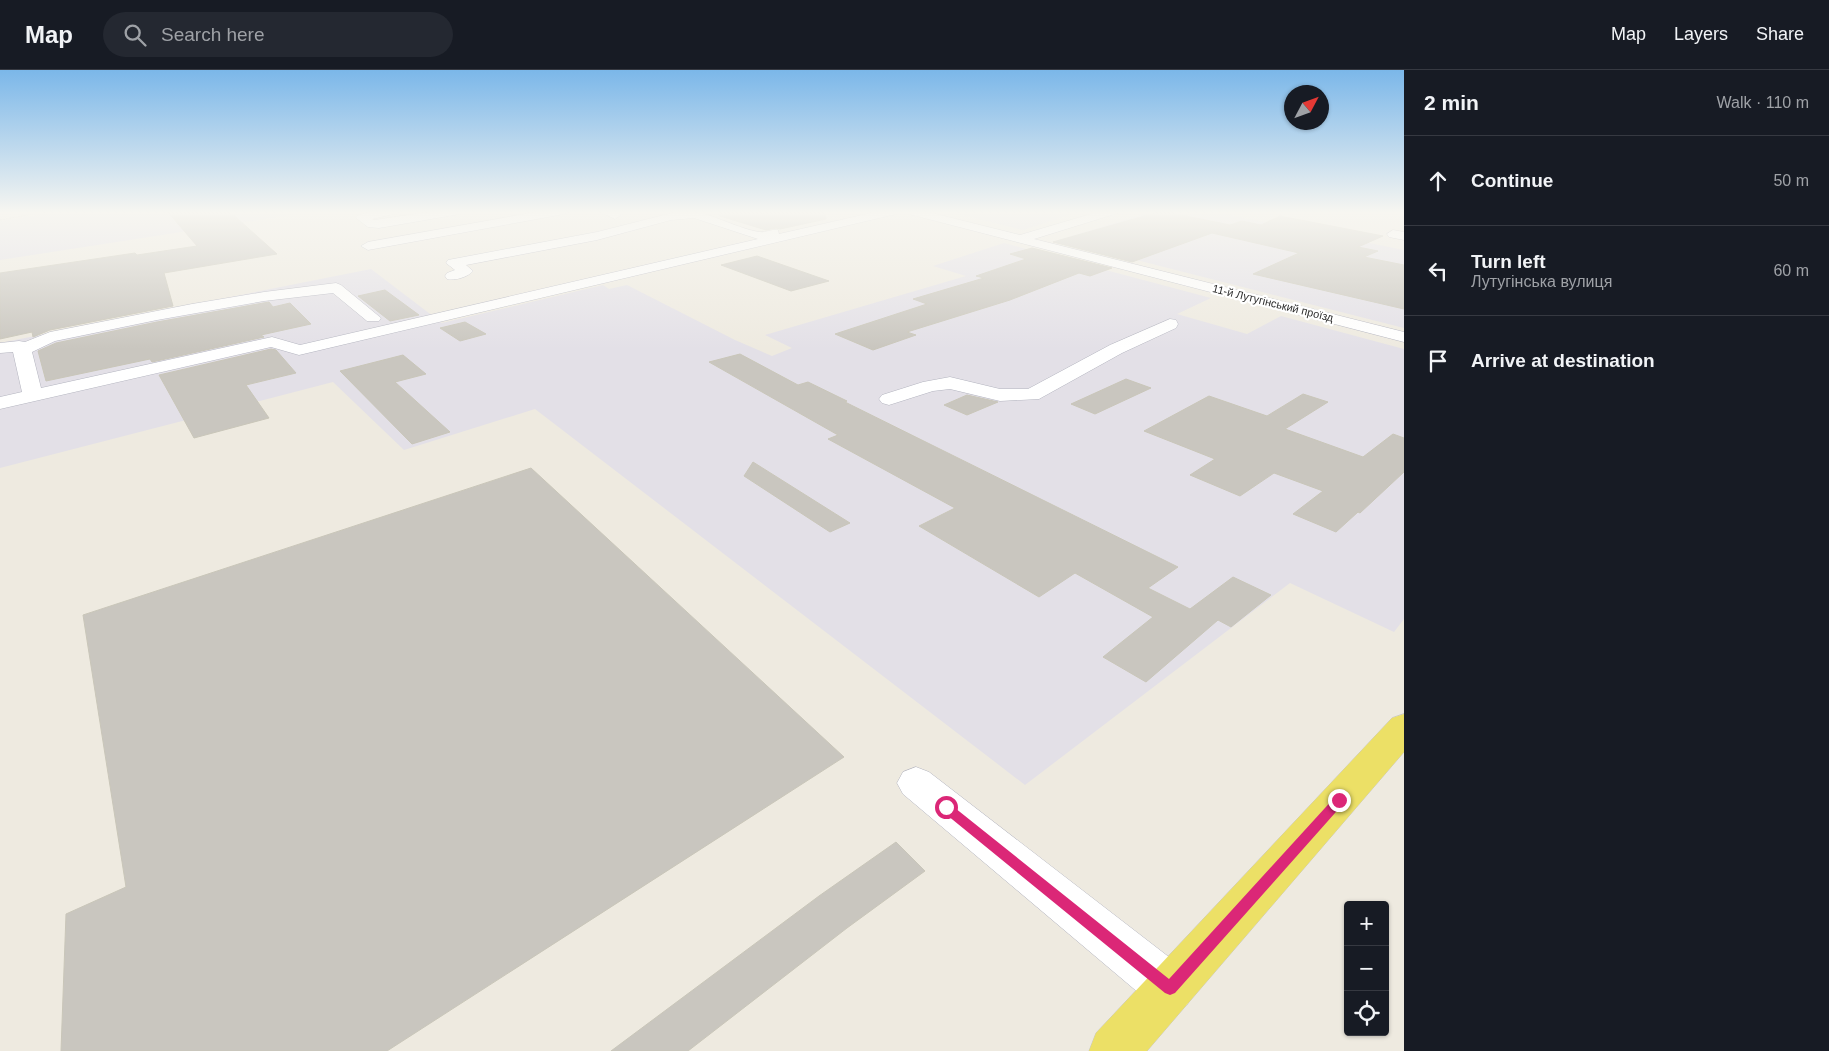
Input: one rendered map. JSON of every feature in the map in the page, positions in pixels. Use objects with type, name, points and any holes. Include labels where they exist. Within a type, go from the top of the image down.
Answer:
[{"type":"main road","points":[[1114,1051],[1404,728]]},
{"type":"lane","points":[[452,276],[466,271],[454,264],[490,257]]},
{"type":"lane","points":[[272,342],[299,350],[700,257]]},
{"type":"lane","name":"11-й Лутугінський проїзд","points":[[1086,257],[1404,337]]},
{"type":"lane","points":[[0,403],[372,318],[336,288],[296,291],[257,296],[50,337],[22,350]]},
{"type":"lane","points":[[889,400],[930,386],[950,383],[1000,395],[1032,395],[1116,349],[1170,324]]},
{"type":"lane","points":[[0,348],[19,346],[22,350],[33,396]]},
{"type":"lane","points":[[916,783],[1170,988]]},
{"type":"shaded area","points":[[0,257],[21,257],[0,260]]},
{"type":"shaded area","points":[[961,257],[1056,257],[1211,298],[1177,314],[1247,334],[1281,316],[1404,349],[1404,619],[1394,632],[1290,583],[1025,785],[535,409],[404,450],[333,382],[0,468],[0,343],[371,269],[442,323],[603,285],[609,289],[627,285],[735,340],[772,356],[792,348],[765,335],[966,276],[933,266]]},
{"type":"shaded area","points":[[1124,257],[1404,257],[1404,328]]},
{"type":"building","points":[[109,257],[260,257],[164,273],[173,306],[50,330],[33,337],[32,332],[0,339],[0,273]]},
{"type":"building","points":[[759,257],[829,281],[791,291],[721,265]]},
{"type":"building","points":[[1019,257],[1067,257],[1112,268],[1090,276],[1079,273],[1010,300],[907,332],[916,335],[873,350],[835,334],[927,304],[913,299],[984,278],[976,276],[1026,259]]},
{"type":"building","points":[[1111,257],[1146,257],[1132,262]]},
{"type":"building","points":[[1291,257],[1365,257],[1404,265],[1404,309],[1253,274]]},
{"type":"building","points":[[385,290],[419,315],[390,321],[358,296]]},
{"type":"building","points":[[269,302],[273,307],[290,303],[311,324],[261,335],[264,337],[152,362],[150,359],[46,381],[38,351],[56,343],[157,322]]},
{"type":"building","points":[[465,322],[486,334],[460,341],[440,328]]},
{"type":"building","points":[[271,349],[276,350],[296,373],[246,385],[269,418],[194,438],[159,375]]},
{"type":"building","points":[[740,354],[798,385],[808,382],[1178,567],[1148,588],[1190,609],[1233,577],[1271,595],[1231,627],[1218,620],[1146,682],[1103,657],[1153,617],[1075,573],[1039,597],[919,526],[955,508],[828,439],[838,435],[709,362]]},
{"type":"building","points":[[403,355],[426,374],[395,382],[450,432],[412,444],[340,371]]},
{"type":"building","points":[[1126,379],[1151,388],[1095,414],[1071,404]]},
{"type":"building","points":[[1303,394],[1328,402],[1285,429],[1363,457],[1393,434],[1404,438],[1404,472],[1360,513],[1358,512],[1336,532],[1293,514],[1323,491],[1274,473],[1240,496],[1190,475],[1215,459],[1144,431],[1209,396],[1267,416]]},
{"type":"building","points":[[967,395],[998,402],[967,415],[944,405]]},
{"type":"building","points":[[753,462],[850,523],[830,532],[744,476]]},
{"type":"building","points":[[531,468],[844,757],[387,1051],[61,1051],[66,914],[126,887],[83,615]]},
{"type":"building","points":[[896,842],[925,871],[847,928],[688,1051],[611,1051],[819,896]]},
{"type":"route","points":[[946,807],[1170,988],[1339,800]]}]
